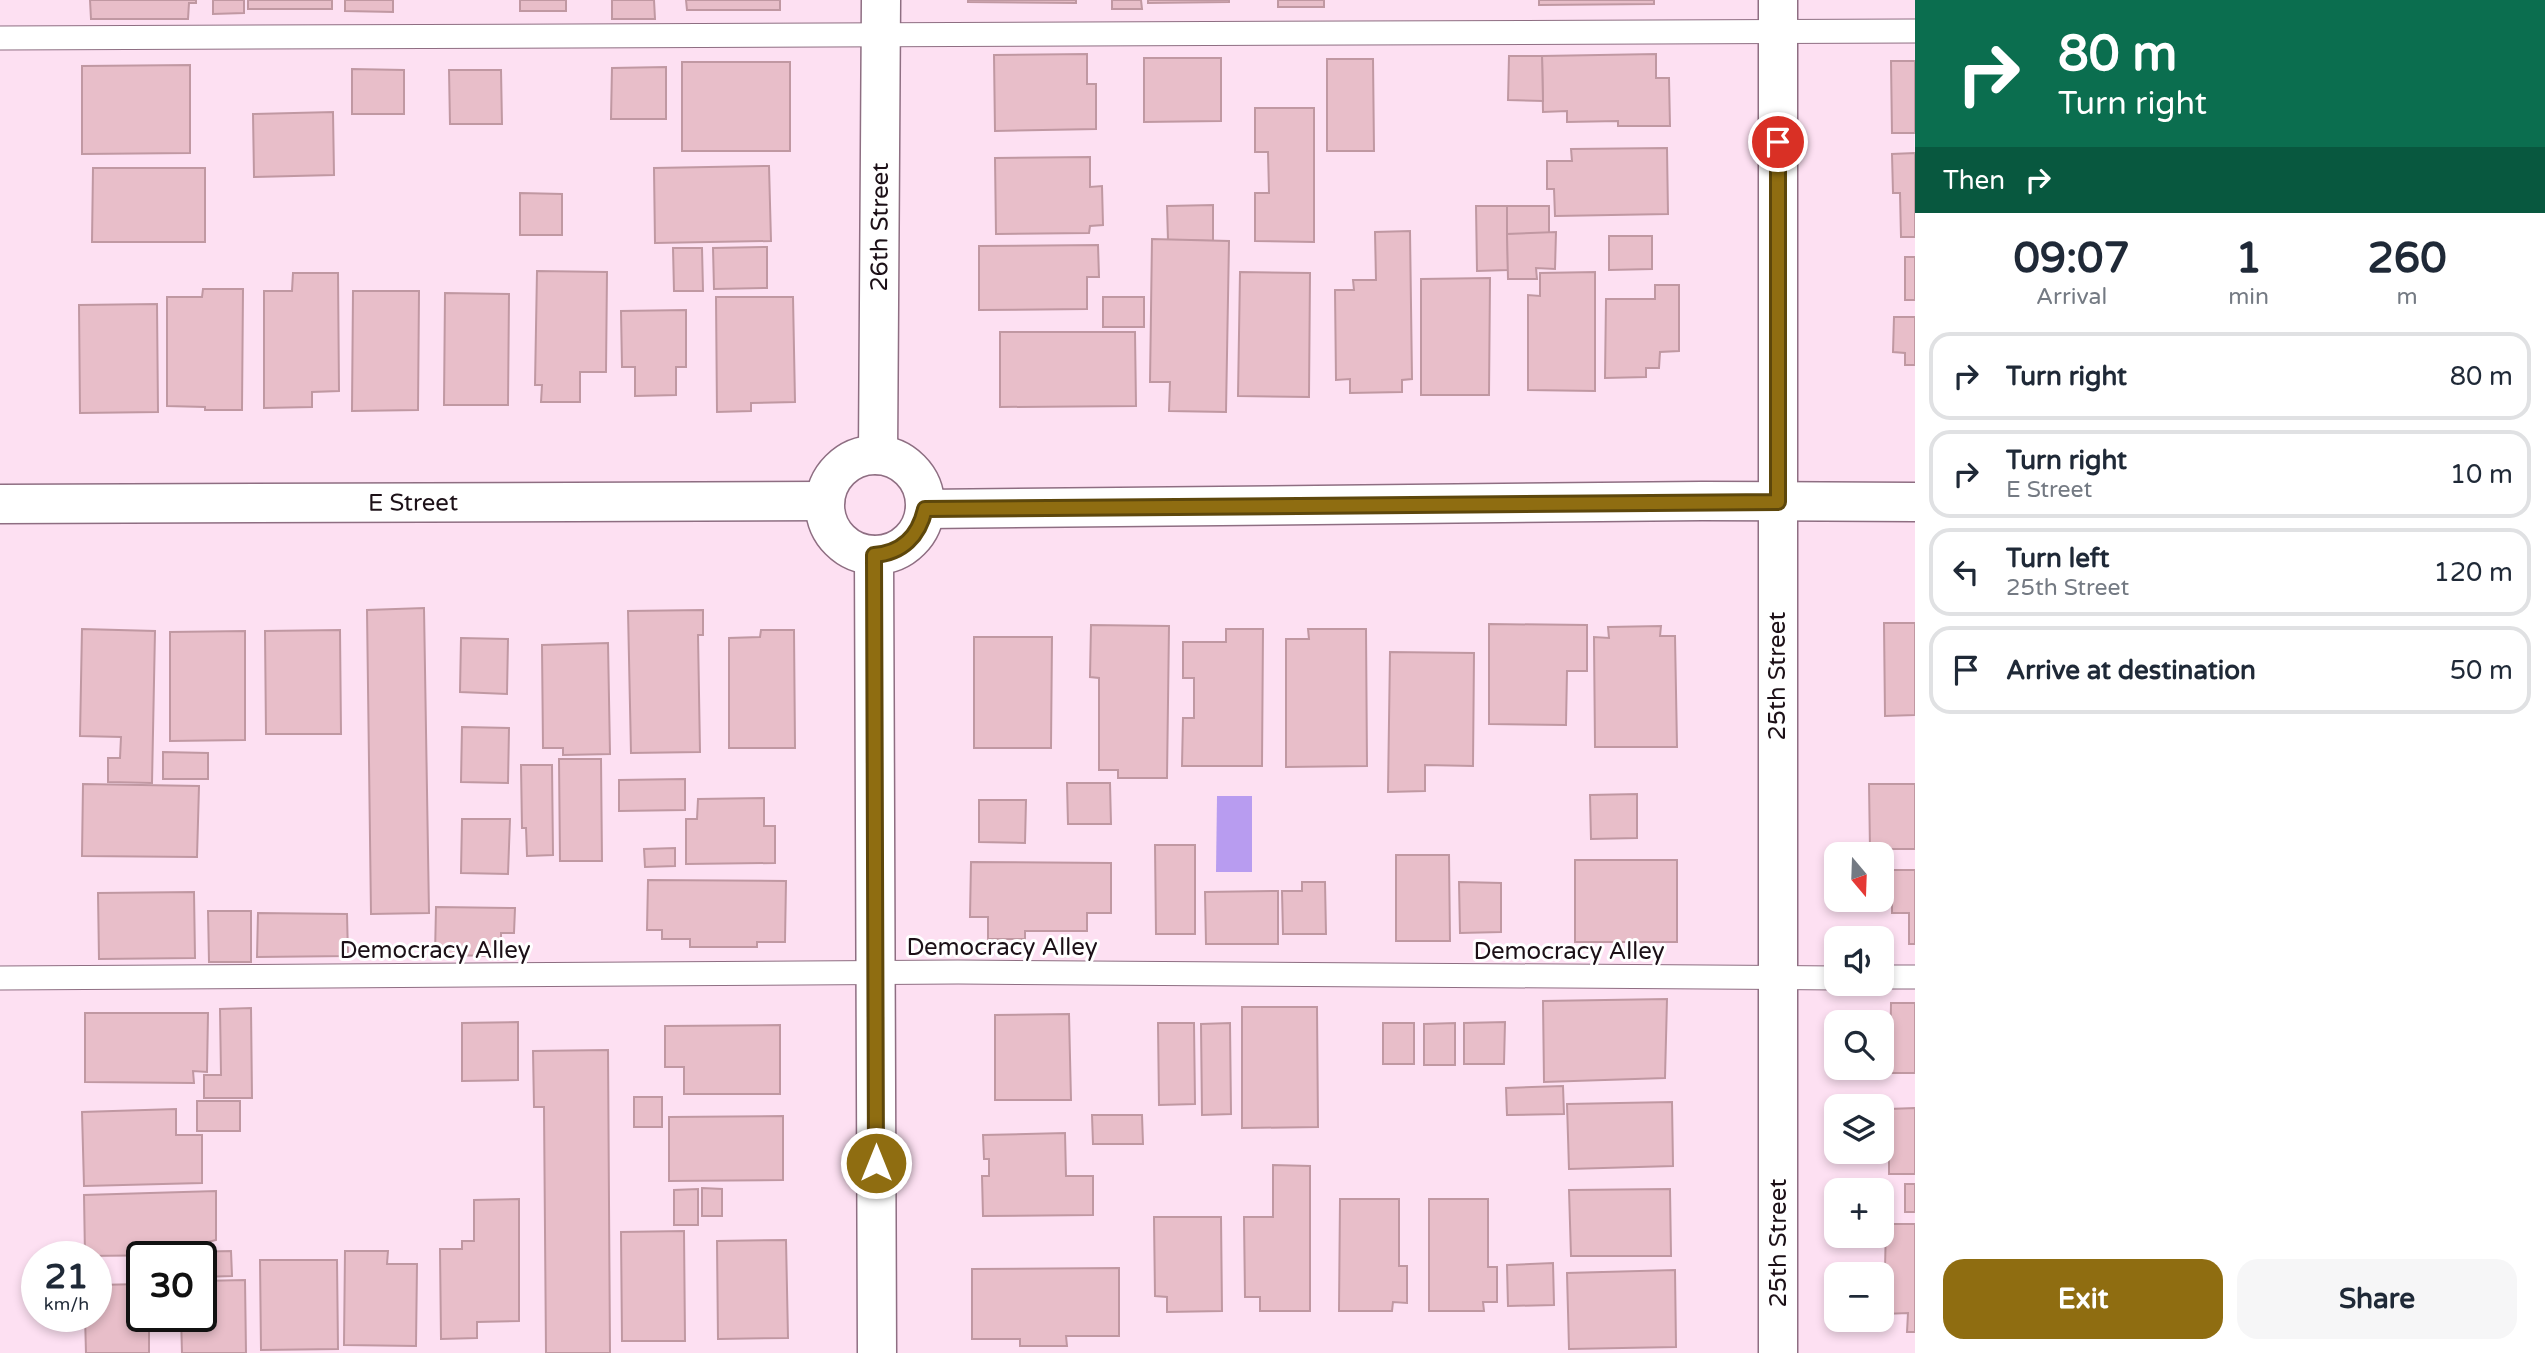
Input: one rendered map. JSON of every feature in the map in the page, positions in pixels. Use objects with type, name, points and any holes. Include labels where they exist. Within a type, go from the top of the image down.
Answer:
[{"type":"street","name":"25th Street","points":[[1778,16],[1778,1353]]},
{"type":"street","name":"26th Street","points":[[878,455],[881,17]]},
{"type":"street","points":[[878,455],[897,460],[913,473],[923,489],[925,509],[922,521],[908,542],[887,554],[874,555],[854,551],[838,539],[828,522],[825,501],[830,483],[842,468],[859,458],[878,455]]},
{"type":"street","name":"E Street","points":[[0,504],[825,501]]},
{"type":"street","points":[[925,509],[1915,502]]},
{"type":"street","points":[[874,555],[877,1353]]},
{"type":"lane","points":[[0,38],[881,17],[1778,16],[1915,31]]},
{"type":"lane","name":"Democracy Alley","points":[[0,978],[971,972],[1824,978]]},
{"type":"lane","points":[[1894,977],[1915,977]]},
{"type":"shaded area","points":[[1217,796],[1252,796],[1252,872],[1216,872]]},
{"type":"building","points":[[90,0],[196,0],[196,3],[189,3],[188,19],[91,19]]},
{"type":"building","points":[[213,0],[244,0],[244,13],[213,14]]},
{"type":"building","points":[[248,0],[332,0],[332,9],[248,9]]},
{"type":"building","points":[[345,0],[393,0],[393,12],[345,11]]},
{"type":"building","points":[[520,0],[566,0],[566,11],[520,11]]},
{"type":"building","points":[[612,0],[654,0],[655,19],[612,19]]},
{"type":"building","points":[[686,0],[780,0],[780,10],[687,10]]},
{"type":"building","points":[[1076,0],[1076,3],[968,2]]},
{"type":"building","points":[[1112,0],[1141,0],[1142,9],[1112,9]]},
{"type":"building","points":[[1148,0],[1229,0],[1229,2],[1148,3]]},
{"type":"building","points":[[1278,0],[1324,0],[1324,7],[1278,7]]},
{"type":"building","points":[[1539,0],[1654,0],[1654,4],[1539,5]]},
{"type":"building","points":[[1087,54],[1087,84],[1096,84],[1096,129],[995,131],[994,55]]},
{"type":"building","points":[[1656,54],[1656,78],[1669,78],[1670,126],[1618,126],[1618,121],[1567,122],[1567,111],[1543,112],[1542,56]]},
{"type":"building","points":[[1509,56],[1542,56],[1543,101],[1508,100]]},
{"type":"building","points":[[1144,58],[1221,58],[1221,121],[1144,122]]},
{"type":"building","points":[[1327,59],[1373,59],[1374,151],[1327,151]]},
{"type":"building","points":[[1891,61],[1915,61],[1915,133],[1892,133]]},
{"type":"building","points":[[682,62],[790,62],[790,151],[682,151]]},
{"type":"building","points":[[190,65],[190,153],[82,154],[82,66]]},
{"type":"building","points":[[666,67],[666,119],[611,119],[612,68]]},
{"type":"building","points":[[352,69],[404,70],[404,114],[352,114]]},
{"type":"building","points":[[449,70],[501,70],[502,124],[450,124]]},
{"type":"building","points":[[1255,108],[1314,108],[1314,242],[1255,241],[1255,193],[1269,193],[1268,152],[1255,152]]},
{"type":"building","points":[[333,112],[334,175],[254,177],[253,114]]},
{"type":"building","points":[[1667,148],[1668,214],[1555,216],[1554,189],[1547,189],[1547,161],[1572,161],[1571,149]]},
{"type":"building","points":[[1915,153],[1915,237],[1901,237],[1900,193],[1893,193],[1892,154]]},
{"type":"building","points":[[1090,157],[1090,187],[1102,186],[1103,225],[1090,226],[1089,233],[996,234],[995,158]]},
{"type":"building","points":[[769,166],[771,241],[655,243],[654,168]]},
{"type":"building","points":[[93,168],[205,168],[205,242],[92,242]]},
{"type":"building","points":[[520,193],[562,194],[562,235],[520,235]]},
{"type":"building","points":[[1213,205],[1213,241],[1168,240],[1167,206]]},
{"type":"building","points":[[1476,206],[1507,206],[1508,270],[1477,271]]},
{"type":"building","points":[[1507,206],[1549,206],[1549,234],[1507,234]]},
{"type":"building","points":[[1410,231],[1412,379],[1402,380],[1402,392],[1350,393],[1350,379],[1336,380],[1335,290],[1354,290],[1353,280],[1376,280],[1375,232]]},
{"type":"building","points":[[1556,232],[1555,269],[1536,268],[1537,279],[1508,279],[1507,234]]},
{"type":"building","points":[[1609,236],[1652,236],[1652,269],[1609,270]]},
{"type":"building","points":[[1152,239],[1229,241],[1226,412],[1169,411],[1170,382],[1150,382]]},
{"type":"building","points":[[1098,245],[1099,277],[1087,277],[1087,309],[979,310],[979,246]]},
{"type":"building","points":[[767,247],[767,288],[714,289],[713,248]]},
{"type":"building","points":[[673,248],[702,248],[703,291],[674,291]]},
{"type":"building","points":[[1905,257],[1915,257],[1915,300],[1905,300]]},
{"type":"building","points":[[537,271],[607,272],[606,372],[580,372],[580,402],[541,402],[542,385],[535,385]]},
{"type":"building","points":[[1240,272],[1310,273],[1309,397],[1238,396]]},
{"type":"building","points":[[1595,272],[1595,391],[1528,390],[1528,295],[1540,296],[1540,273]]},
{"type":"building","points":[[293,273],[338,273],[339,391],[312,392],[312,407],[264,408],[264,291],[292,291]]},
{"type":"building","points":[[1490,278],[1489,395],[1421,395],[1421,279]]},
{"type":"building","points":[[1655,285],[1679,285],[1679,351],[1660,352],[1659,368],[1646,368],[1646,377],[1605,378],[1606,299],[1655,299]]},
{"type":"building","points":[[203,289],[243,289],[242,410],[167,406],[167,297],[202,297]]},
{"type":"building","points":[[353,291],[419,291],[418,410],[352,411]]},
{"type":"building","points":[[445,293],[509,294],[508,405],[444,405]]},
{"type":"building","points":[[716,297],[793,297],[795,402],[751,403],[751,411],[717,412]]},
{"type":"building","points":[[1103,297],[1144,297],[1144,327],[1103,327]]},
{"type":"building","points":[[157,304],[158,412],[80,413],[79,305]]},
{"type":"building","points":[[686,310],[686,367],[676,367],[676,395],[635,396],[635,367],[622,367],[621,311]]},
{"type":"building","points":[[1894,317],[1915,317],[1915,365],[1905,365],[1905,353],[1893,352]]},
{"type":"building","points":[[1000,332],[1135,332],[1136,406],[1000,407]]},
{"type":"building","points":[[424,608],[429,913],[371,914],[367,610]]},
{"type":"building","points":[[703,610],[703,635],[698,635],[700,752],[631,753],[628,611]]},
{"type":"building","points":[[1884,623],[1915,623],[1915,715],[1885,716]]},
{"type":"building","points":[[1489,624],[1587,625],[1587,671],[1567,671],[1566,725],[1489,724]]},
{"type":"building","points":[[1091,625],[1169,626],[1167,778],[1118,778],[1118,770],[1099,770],[1099,678],[1090,677]]},
{"type":"building","points":[[1661,626],[1660,636],[1675,636],[1677,747],[1595,747],[1594,637],[1609,638],[1608,627]]},
{"type":"building","points":[[82,629],[155,631],[152,783],[108,782],[108,758],[120,758],[121,737],[80,736]]},
{"type":"building","points":[[1226,629],[1263,629],[1262,766],[1182,766],[1183,718],[1194,718],[1194,678],[1183,678],[1183,642],[1226,642]]},
{"type":"building","points":[[1308,629],[1366,629],[1367,766],[1286,767],[1286,639],[1309,639]]},
{"type":"building","points":[[340,630],[341,734],[266,734],[265,631]]},
{"type":"building","points":[[761,630],[794,630],[795,748],[729,748],[729,638],[760,637]]},
{"type":"building","points":[[245,631],[245,740],[170,741],[170,632]]},
{"type":"building","points":[[974,637],[1052,637],[1051,748],[974,748]]},
{"type":"building","points":[[461,638],[508,639],[507,694],[460,692]]},
{"type":"building","points":[[608,643],[610,754],[563,755],[563,748],[543,748],[542,645]]},
{"type":"building","points":[[1390,652],[1474,653],[1473,766],[1425,765],[1425,791],[1388,792]]},
{"type":"building","points":[[462,727],[509,728],[508,783],[461,782]]},
{"type":"building","points":[[163,752],[208,753],[208,779],[163,779]]},
{"type":"building","points":[[559,759],[601,759],[602,861],[560,861]]},
{"type":"building","points":[[521,765],[552,765],[553,855],[527,856],[526,828],[522,828]]},
{"type":"building","points":[[685,779],[685,810],[619,811],[619,780]]},
{"type":"building","points":[[1067,783],[1110,783],[1111,824],[1068,824]]},
{"type":"building","points":[[83,784],[199,786],[197,857],[82,856]]},
{"type":"building","points":[[1869,784],[1915,784],[1915,849],[1894,849],[1894,842],[1870,842]]},
{"type":"building","points":[[1637,794],[1637,838],[1591,839],[1590,795]]},
{"type":"building","points":[[764,798],[764,826],[775,826],[775,863],[686,864],[686,819],[697,819],[698,799]]},
{"type":"building","points":[[979,800],[1026,800],[1025,843],[979,842]]},
{"type":"building","points":[[462,819],[510,819],[508,874],[461,873]]},
{"type":"building","points":[[1155,845],[1195,845],[1195,934],[1156,934]]},
{"type":"building","points":[[675,848],[675,866],[645,867],[644,849]]},
{"type":"building","points":[[1396,855],[1449,855],[1450,941],[1396,941]]},
{"type":"building","points":[[1575,860],[1677,860],[1677,942],[1575,942]]},
{"type":"building","points":[[971,862],[1111,863],[1111,913],[1087,913],[1087,931],[1025,931],[1025,939],[988,939],[988,917],[970,917]]},
{"type":"building","points":[[1894,870],[1915,870],[1915,944],[1909,944],[1909,913],[1892,913]]},
{"type":"building","points":[[648,880],[786,881],[785,942],[757,942],[757,947],[690,947],[690,939],[662,939],[662,930],[647,930]]},
{"type":"building","points":[[1302,882],[1325,882],[1326,934],[1283,934],[1282,891],[1302,891]]},
{"type":"building","points":[[1459,882],[1501,883],[1501,932],[1460,933]]},
{"type":"building","points":[[1278,891],[1278,944],[1206,944],[1205,892]]},
{"type":"building","points":[[194,892],[195,958],[99,959],[98,893]]},
{"type":"building","points":[[436,907],[515,908],[514,933],[501,933],[501,956],[435,955]]},
{"type":"building","points":[[208,911],[251,911],[251,962],[209,962]]},
{"type":"building","points":[[258,913],[347,914],[348,956],[257,957]]},
{"type":"building","points":[[1667,999],[1665,1078],[1544,1082],[1543,1001]]},
{"type":"building","points":[[1891,1003],[1915,1003],[1915,1073],[1894,1073],[1894,1010],[1891,1010]]},
{"type":"building","points":[[1242,1007],[1317,1007],[1318,1127],[1242,1128]]},
{"type":"building","points":[[251,1008],[252,1098],[204,1098],[204,1075],[221,1075],[220,1009]]},
{"type":"building","points":[[85,1013],[208,1013],[207,1072],[193,1071],[194,1083],[85,1082]]},
{"type":"building","points":[[1069,1014],[1071,1100],[995,1100],[995,1015]]},
{"type":"building","points":[[518,1022],[518,1080],[462,1081],[462,1023]]},
{"type":"building","points":[[1505,1022],[1504,1064],[1464,1064],[1464,1023]]},
{"type":"building","points":[[1158,1023],[1194,1023],[1195,1104],[1159,1105]]},
{"type":"building","points":[[1230,1023],[1231,1114],[1202,1115],[1201,1024]]},
{"type":"building","points":[[1383,1023],[1414,1023],[1414,1064],[1383,1064]]},
{"type":"building","points":[[1455,1023],[1455,1065],[1424,1065],[1424,1024]]},
{"type":"building","points":[[780,1025],[780,1094],[684,1094],[684,1067],[665,1067],[665,1026]]},
{"type":"building","points":[[608,1050],[610,1353],[546,1353],[544,1107],[534,1107],[533,1051]]},
{"type":"building","points":[[1563,1086],[1564,1114],[1507,1115],[1506,1088]]},
{"type":"building","points":[[634,1097],[662,1097],[662,1127],[634,1127]]},
{"type":"building","points":[[197,1101],[240,1101],[240,1131],[197,1131]]},
{"type":"building","points":[[1672,1102],[1673,1166],[1569,1169],[1567,1104]]},
{"type":"building","points":[[1915,1108],[1915,1174],[1889,1174],[1889,1164],[1894,1164],[1894,1109]]},
{"type":"building","points":[[176,1109],[176,1135],[202,1135],[202,1183],[84,1186],[82,1112]]},
{"type":"building","points":[[1092,1115],[1142,1115],[1143,1144],[1093,1144]]},
{"type":"building","points":[[783,1116],[783,1180],[669,1181],[669,1117]]},
{"type":"building","points":[[1065,1133],[1066,1176],[1093,1176],[1093,1215],[983,1216],[982,1176],[989,1176],[989,1159],[984,1159],[983,1135]]},
{"type":"building","points":[[1273,1165],[1310,1166],[1310,1311],[1260,1311],[1260,1297],[1245,1297],[1244,1217],[1273,1217]]},
{"type":"building","points":[[1905,1184],[1915,1184],[1915,1212],[1905,1212]]},
{"type":"building","points":[[702,1188],[722,1189],[722,1216],[702,1216]]},
{"type":"building","points":[[698,1189],[698,1225],[674,1225],[674,1190]]},
{"type":"building","points":[[1670,1189],[1671,1256],[1571,1256],[1569,1190]]},
{"type":"building","points":[[216,1191],[216,1240],[126,1241],[126,1256],[112,1256],[112,1241],[85,1241],[84,1195]]},
{"type":"building","points":[[519,1199],[519,1321],[477,1322],[477,1338],[441,1339],[440,1249],[462,1249],[462,1241],[474,1241],[474,1200]]},
{"type":"building","points":[[1340,1199],[1399,1199],[1399,1266],[1407,1266],[1407,1303],[1393,1302],[1392,1311],[1339,1311]]},
{"type":"building","points":[[1429,1199],[1488,1199],[1488,1267],[1497,1267],[1497,1302],[1483,1302],[1484,1311],[1429,1311]]},
{"type":"building","points":[[1154,1217],[1221,1217],[1222,1311],[1167,1312],[1167,1297],[1155,1296]]},
{"type":"building","points":[[1894,1224],[1915,1224],[1915,1332],[1907,1332],[1908,1313],[1894,1314],[1894,1262],[1885,1262],[1885,1248],[1894,1248]]},
{"type":"building","points":[[684,1231],[685,1341],[622,1341],[621,1232]]},
{"type":"building","points":[[786,1240],[788,1338],[718,1339],[717,1241]]},
{"type":"building","points":[[217,1251],[231,1251],[232,1276],[217,1276]]},
{"type":"building","points":[[345,1251],[388,1251],[387,1264],[417,1264],[416,1346],[344,1345]]},
{"type":"building","points":[[260,1260],[337,1260],[338,1349],[261,1350]]},
{"type":"building","points":[[1553,1263],[1554,1305],[1508,1306],[1507,1265]]},
{"type":"building","points":[[1119,1268],[1119,1336],[1066,1336],[1067,1346],[1020,1346],[1020,1339],[972,1339],[972,1269]]},
{"type":"building","points":[[1675,1270],[1676,1347],[1569,1349],[1567,1273]]},
{"type":"building","points":[[245,1280],[246,1353],[182,1353],[181,1332],[217,1332],[217,1281]]},
{"type":"building","points":[[126,1284],[126,1332],[149,1332],[149,1353],[86,1353],[85,1332],[112,1332],[112,1285]]},
{"type":"route","points":[[876,1163],[874,555],[887,554],[908,542],[917,533],[925,509],[1778,502],[1778,142]]}]
